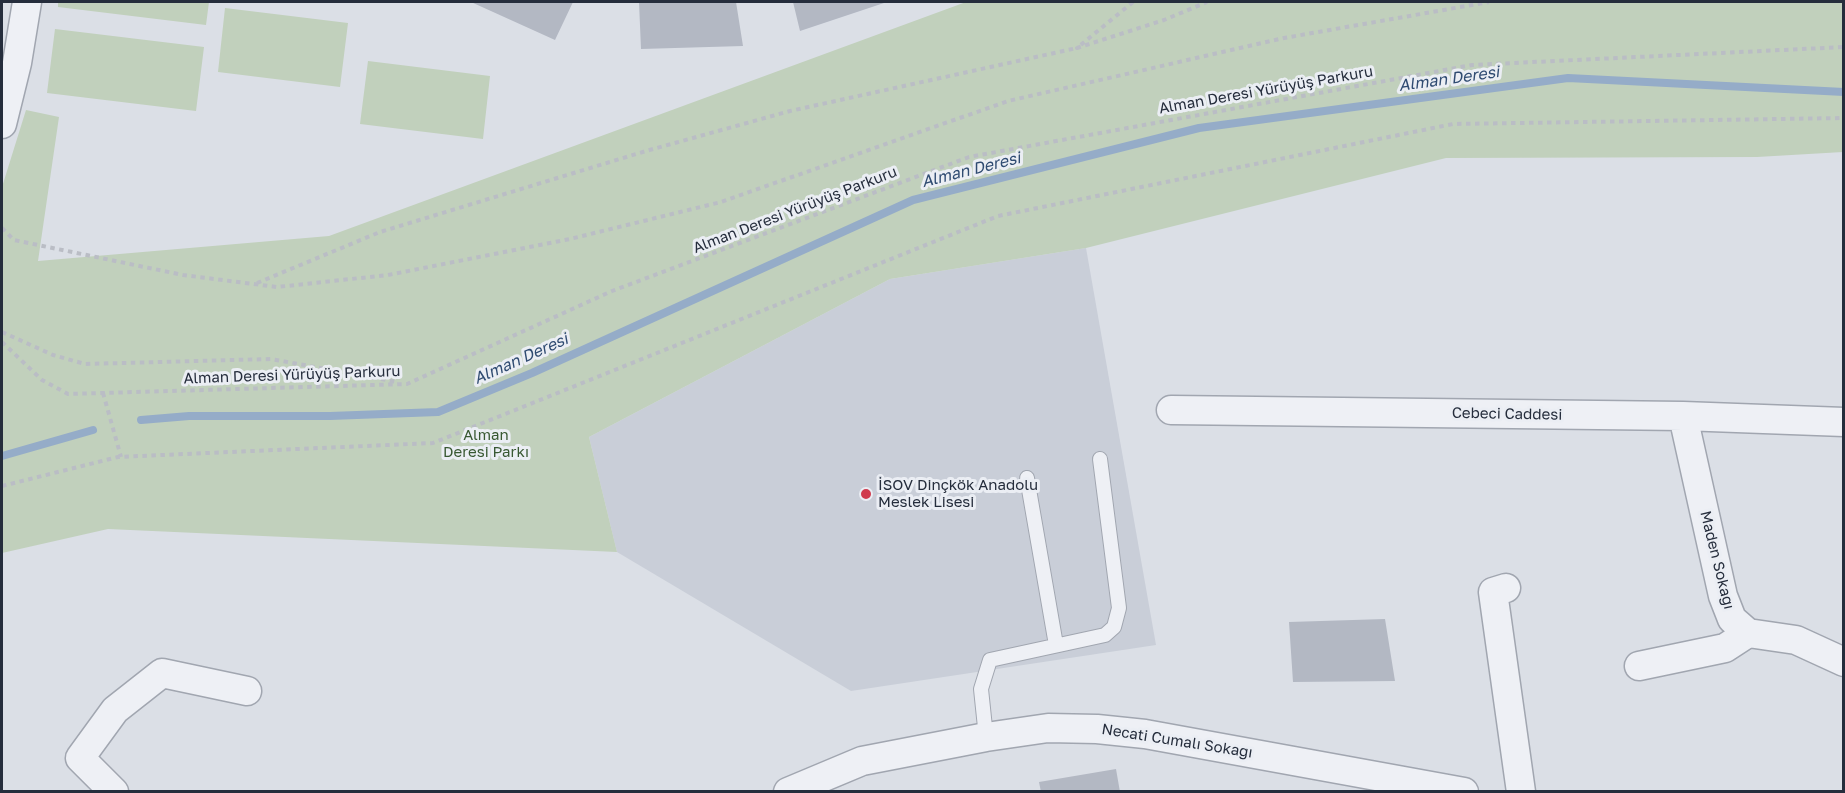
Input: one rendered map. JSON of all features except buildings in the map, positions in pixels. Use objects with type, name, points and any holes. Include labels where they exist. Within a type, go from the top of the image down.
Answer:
[{"type":"street","points":[[2,124],[17,63],[27,2]]},
{"type":"street","name":"Cebeci Caddesi","points":[[1170,410],[1683,416],[1844,422]]},
{"type":"street","name":"Maden Sokağı","points":[[1683,416],[1723,596],[1732,619],[1748,633]]},
{"type":"street","points":[[1506,588],[1493,592],[1521,792]]},
{"type":"street","points":[[1639,666],[1725,648],[1748,633],[1796,640],[1844,662]]},
{"type":"street","points":[[114,792],[80,758],[115,710],[162,673],[247,691]]},
{"type":"street","name":"Necati Cumalı Sokağı","points":[[788,792],[862,761],[986,737],[1048,728],[1097,729],[1145,734],[1464,792]]},
{"type":"lane","points":[[986,737],[981,689],[990,660],[1105,635],[1114,627],[1119,608],[1100,459]]},
{"type":"lane","points":[[1027,478],[1056,645]]},
{"type":"path","points":[[1077,48],[1132,2]]},
{"type":"path","points":[[254,284],[380,232],[646,151],[790,111],[1077,48],[1164,20],[1207,2]]},
{"type":"path","points":[[2,228],[14,240],[183,275],[277,287],[388,275],[570,239],[721,202],[1008,101],[1284,39],[1489,2]]},
{"type":"path","name":"Alman Deresi Yürüyüş Parkuru","points":[[2,342],[42,380],[68,394],[407,384],[612,291],[969,157],[1472,64],[1844,47]]},
{"type":"path","points":[[2,486],[121,457],[433,443],[998,216],[1441,126],[1844,118]]},
{"type":"path","points":[[2,332],[53,355],[84,364],[271,359],[407,384]]},
{"type":"path","points":[[103,393],[121,457]]},
{"type":"shaded area","name":"İSOV Dinçkök Anadolu Meslek Lisesi","points":[[1086,248],[1156,645],[851,691],[617,552],[589,437],[890,279]]},
{"type":"green space","points":[[58,2],[209,2],[206,25],[58,7]]},
{"type":"green space","name":"Alman Deresi Parkı","points":[[966,2],[1843,2],[1843,152],[1757,157],[1446,158],[1086,248],[890,279],[589,437],[617,552],[108,529],[2,553],[2,187],[26,110],[59,117],[38,261],[329,236]]},
{"type":"green space","points":[[225,8],[348,23],[340,87],[218,72]]},
{"type":"green space","points":[[55,29],[204,47],[196,111],[47,93]]},
{"type":"green space","points":[[368,61],[490,76],[483,139],[360,124]]},
{"type":"waterway","name":"Alman Deresi","points":[[141,420],[189,416],[330,416],[438,412],[532,373],[913,200],[1199,128],[1568,78],[1844,92]]},
{"type":"waterway","name":"Alman Deresi","points":[[2,456],[93,430]]},
{"type":"place","name":"İSOV Dinçkök Anadolu Meslek Lisesi","points":[[866,494]]}]
